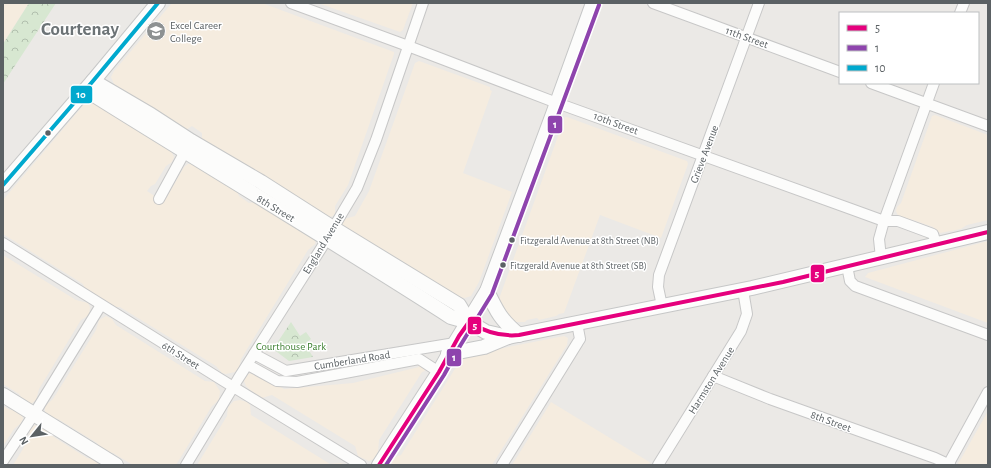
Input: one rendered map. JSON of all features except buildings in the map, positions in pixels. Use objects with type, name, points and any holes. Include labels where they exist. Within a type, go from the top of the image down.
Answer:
[{"type":"street","points":[[3,185],[158,3]]},
{"type":"street","name":"10th Street","points":[[291,3],[703,156],[884,220],[898,221],[933,234],[936,244]]},
{"type":"street","name":"England Avenue","points":[[186,465],[357,188],[376,140],[423,3]]},
{"type":"street","points":[[379,465],[439,372],[451,349],[487,291],[593,3]]},
{"type":"street","name":"11th Street","points":[[653,3],[839,72]]},
{"type":"street","name":"Grieve Avenue","points":[[662,306],[658,287],[659,275],[759,3]]},
{"type":"street","points":[[874,84],[988,126]]},
{"type":"street","points":[[881,258],[879,239],[884,220],[934,84]]},
{"type":"street","name":"8th Street","points":[[89,85],[151,115],[188,147],[261,182],[330,234],[459,305],[469,322],[486,332],[513,336]]},
{"type":"street","points":[[159,199],[188,147]]},
{"type":"street","name":"Cumberland Road","points":[[254,354],[286,371],[451,349],[484,347],[513,336],[743,290],[988,232]]},
{"type":"street","name":"6th Street","points":[[3,243],[361,465]]},
{"type":"street","points":[[847,266],[850,281],[855,286],[988,336]]},
{"type":"street","name":"Harmston Avenue","points":[[658,465],[745,324],[747,314],[743,290]]},
{"type":"street","points":[[487,291],[497,312],[513,336]]},
{"type":"street","points":[[3,461],[34,414],[101,305]]},
{"type":"street","points":[[502,465],[580,339],[577,323]]},
{"type":"street","name":"Cumberland Road","points":[[248,365],[277,381],[298,382],[419,359],[439,372]]},
{"type":"street","name":"8th Street","points":[[713,376],[770,399],[935,458],[948,465]]},
{"type":"street","points":[[948,465],[988,392]]},
{"type":"street","points":[[3,395],[116,465]]},
{"type":"shaded area","points":[[3,3],[29,3],[3,44]]},
{"type":"shaded area","points":[[172,3],[262,3],[394,52],[348,185],[335,206],[335,213],[333,216],[326,218],[202,141],[202,133],[192,126],[186,130],[182,130],[174,122],[114,84],[111,77],[114,71]]},
{"type":"shaded area","points":[[318,3],[413,3],[403,30],[400,32]]},
{"type":"shaded area","points":[[419,61],[490,87],[490,90],[492,91],[463,173],[512,192],[479,282],[471,296],[465,298],[459,297],[355,233],[344,230],[342,225],[344,219],[355,216],[369,191],[415,63]]},
{"type":"shaded area","points":[[92,101],[171,151],[174,157],[172,162],[166,166],[155,184],[147,191],[159,199],[164,202],[184,167],[188,164],[193,164],[237,191],[239,196],[249,203],[254,202],[316,239],[315,244],[308,250],[241,359],[239,368],[235,372],[226,374],[222,373],[216,366],[120,307],[114,307],[85,289],[83,284],[3,234],[3,200],[86,102]]},
{"type":"shaded area","points":[[935,115],[988,135],[988,220],[967,225],[961,229],[940,233],[933,227],[910,219],[903,220],[899,218],[896,211],[897,207],[901,203],[932,116]]},
{"type":"shaded area","points":[[565,117],[687,161],[688,164],[661,238],[600,215],[564,313],[539,320],[537,318],[527,320],[525,322],[515,322],[509,320],[499,301],[500,296]]},
{"type":"shaded area","points":[[988,241],[988,323],[865,277],[868,273]]},
{"type":"shaded area","points":[[3,255],[76,300],[88,303],[90,307],[89,315],[81,320],[39,389],[36,400],[31,404],[3,384]]},
{"type":"shaded area","points":[[106,316],[112,319],[116,325],[205,381],[214,382],[220,391],[219,400],[212,406],[176,465],[133,465],[113,453],[107,452],[100,448],[97,443],[58,419],[45,413],[45,406],[53,399],[96,330],[99,320]]},
{"type":"shaded area","points":[[564,336],[568,338],[567,345],[492,465],[387,465],[390,459],[401,455],[463,356]]},
{"type":"shaded area","points":[[417,363],[423,367],[425,371],[422,372],[379,440],[378,452],[374,459],[369,461],[358,456],[355,446],[272,395],[262,398],[250,390],[244,381],[248,374],[254,373],[284,389],[353,383],[419,367]]},
{"type":"shaded area","points":[[240,400],[247,402],[250,405],[251,415],[330,464],[340,463],[346,465],[197,465],[227,416],[228,407],[234,401]]},
{"type":"shaded area","points":[[551,402],[651,463],[645,465],[512,465]]},
{"type":"shaded area","points":[[3,406],[10,410],[15,410],[22,415],[23,419],[14,429],[3,446]]},
{"type":"shaded area","points":[[988,411],[988,465],[957,465],[962,457]]},
{"type":"shaded area","points":[[38,425],[49,434],[87,458],[95,459],[101,465],[13,465],[29,439],[30,430],[34,426]]},
{"type":"green space","points":[[29,3],[56,3],[3,84],[3,44]]},
{"type":"green space","name":"Courthouse Park","points":[[291,322],[300,336],[306,332],[311,339],[305,344],[313,357],[289,361],[273,349]]},
{"type":"transit line","name":"10","points":[[3,185],[158,3]]},
{"type":"transit line","name":"1","points":[[386,465],[444,375],[492,294],[599,5]]},
{"type":"transit line","name":"5","points":[[379,465],[439,372],[459,336],[469,322],[481,329],[493,333],[519,335],[783,282],[988,232]]},
{"type":"place","name":"Excel Career College","points":[[156,31]]},
{"type":"place","name":"Fitzgerald Avenue at 8th Street (NB)","points":[[512,240]]},
{"type":"place","name":"Fitzgerald Avenue at 8th Street (SB)","points":[[503,265]]},
{"type":"district","name":"Courtenay","points":[[80,28]]}]
